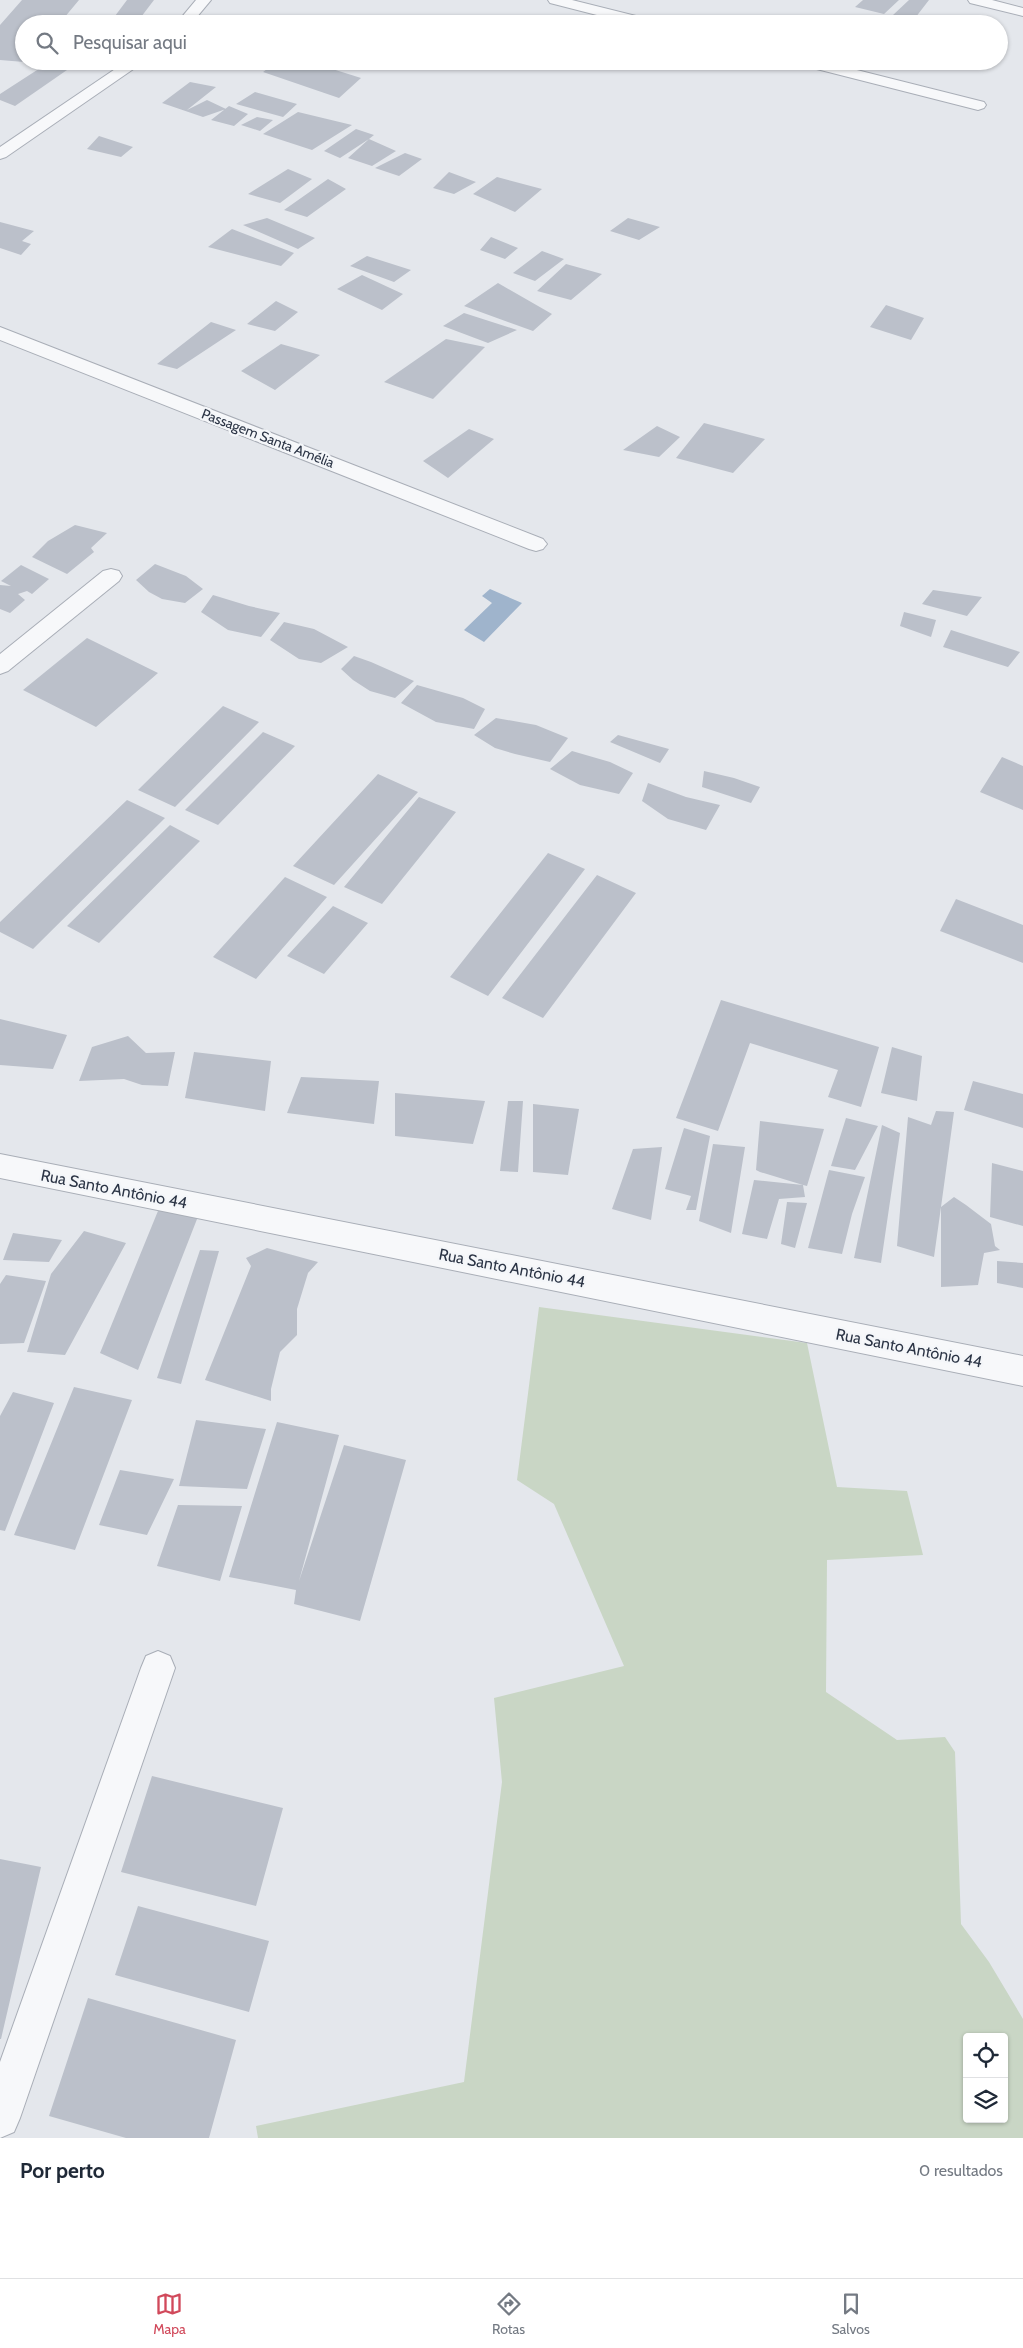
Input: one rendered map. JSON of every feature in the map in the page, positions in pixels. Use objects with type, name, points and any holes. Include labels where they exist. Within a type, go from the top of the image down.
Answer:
[{"type":"street","points":[[191,15],[204,0]]},
{"type":"street","points":[[555,0],[615,15]]},
{"type":"street","points":[[975,0],[1023,12]]},
{"type":"street","points":[[0,154],[125,70]]},
{"type":"street","points":[[838,70],[978,105]]},
{"type":"street","name":"Passagem Santa Amélia","points":[[0,333],[536,544]]},
{"type":"street","points":[[0,666],[111,576]]},
{"type":"street","name":"Rua Santo Antônio 44","points":[[0,1166],[1023,1370]]},
{"type":"street","points":[[0,2118],[158,1668]]},
{"type":"green space","points":[[539,1307],[807,1343],[837,1487],[907,1491],[923,1555],[827,1560],[826,1692],[897,1740],[945,1737],[955,1752],[961,1924],[989,1962],[1023,2019],[1023,2138],[258,2138],[256,2126],[464,2082],[502,1782],[494,1698],[624,1666],[554,1504],[517,1480]]},
{"type":"water","points":[[490,589],[522,603],[484,642],[464,630],[492,603],[482,596]]},
{"type":"building","points":[[22,0],[79,0],[66,15],[15,15],[15,61],[0,60],[0,25]]},
{"type":"building","points":[[127,0],[154,0],[143,15],[116,15]]},
{"type":"building","points":[[863,0],[899,0],[884,14],[855,7]]},
{"type":"building","points":[[909,0],[929,0],[917,15],[893,15]]},
{"type":"building","points":[[37,70],[67,70],[15,106],[0,100],[0,94]]},
{"type":"building","points":[[266,70],[336,70],[361,78],[339,98],[263,72]]},
{"type":"building","points":[[190,82],[216,87],[187,110],[207,100],[226,109],[203,117],[162,103]]},
{"type":"building","points":[[255,92],[297,104],[283,117],[236,104]]},
{"type":"building","points":[[229,106],[248,114],[234,126],[211,120]]},
{"type":"building","points":[[298,112],[352,125],[312,150],[263,134]]},
{"type":"building","points":[[257,117],[273,120],[260,131],[241,125]]},
{"type":"building","points":[[356,129],[374,135],[340,158],[324,151]]},
{"type":"building","points":[[99,136],[133,147],[121,157],[87,149]]},
{"type":"building","points":[[369,139],[396,151],[372,166],[348,158]]},
{"type":"building","points":[[405,153],[422,159],[399,176],[375,168]]},
{"type":"building","points":[[288,169],[312,179],[280,203],[248,194]]},
{"type":"building","points":[[449,172],[476,182],[454,194],[433,188]]},
{"type":"building","points":[[497,177],[542,189],[515,212],[473,194]]},
{"type":"building","points":[[328,179],[346,189],[307,217],[284,210]]},
{"type":"building","points":[[267,218],[315,238],[298,249],[243,225]]},
{"type":"building","points":[[628,218],[660,227],[639,240],[610,231]]},
{"type":"building","points":[[0,222],[34,231],[22,241],[31,244],[21,255],[0,248]]},
{"type":"building","points":[[232,229],[294,253],[281,266],[208,247]]},
{"type":"building","points":[[491,237],[518,248],[505,259],[480,250]]},
{"type":"building","points":[[542,251],[564,259],[535,281],[513,273]]},
{"type":"building","points":[[367,256],[411,270],[394,282],[350,266]]},
{"type":"building","points":[[566,264],[602,274],[571,300],[537,291]]},
{"type":"building","points":[[362,275],[403,294],[382,310],[337,289]]},
{"type":"building","points":[[498,283],[552,314],[533,331],[464,306]]},
{"type":"building","points":[[276,301],[298,312],[275,331],[247,324]]},
{"type":"building","points":[[886,305],[924,318],[911,340],[870,327]]},
{"type":"building","points":[[464,313],[517,330],[488,343],[443,326]]},
{"type":"building","points":[[211,322],[236,330],[177,369],[157,364]]},
{"type":"building","points":[[446,339],[485,347],[433,399],[384,382]]},
{"type":"building","points":[[281,344],[320,355],[275,390],[241,371]]},
{"type":"building","points":[[704,423],[765,439],[733,473],[676,458]]},
{"type":"building","points":[[657,426],[680,437],[659,457],[623,450]]},
{"type":"building","points":[[469,429],[494,439],[448,478],[423,461]]},
{"type":"building","points":[[75,525],[107,533],[91,548],[94,552],[67,574],[32,557],[48,541]]},
{"type":"building","points":[[155,564],[186,576],[203,589],[185,603],[162,599],[149,592],[136,580]]},
{"type":"building","points":[[21,565],[49,579],[32,594],[27,591],[18,594],[25,600],[10,613],[0,609],[0,585],[11,586],[1,581]]},
{"type":"building","points":[[933,590],[982,597],[967,616],[922,604]]},
{"type":"building","points":[[213,595],[280,613],[261,637],[228,630],[201,612]]},
{"type":"building","points":[[904,612],[936,620],[931,637],[900,626]]},
{"type":"building","points":[[284,622],[314,629],[348,647],[321,663],[299,659],[270,640]]},
{"type":"building","points":[[951,630],[1020,652],[1008,667],[943,647]]},
{"type":"building","points":[[87,638],[158,673],[96,727],[23,690]]},
{"type":"building","points":[[354,656],[414,681],[395,698],[370,691],[353,680],[341,669]]},
{"type":"building","points":[[417,685],[463,698],[485,709],[474,729],[436,722],[401,703]]},
{"type":"building","points":[[223,706],[259,722],[175,807],[138,790]]},
{"type":"building","points":[[496,718],[536,725],[568,738],[550,762],[515,754],[495,748],[474,735]]},
{"type":"building","points":[[263,732],[295,746],[218,825],[185,810]]},
{"type":"building","points":[[618,735],[669,749],[660,763],[610,742]]},
{"type":"building","points":[[572,751],[610,762],[633,773],[619,794],[580,785],[550,769]]},
{"type":"building","points":[[1002,757],[1023,766],[1023,810],[980,792]]},
{"type":"building","points":[[704,771],[734,778],[760,787],[751,803],[702,787]]},
{"type":"building","points":[[378,774],[418,792],[334,885],[293,866]]},
{"type":"building","points":[[648,783],[686,797],[720,805],[706,830],[668,819],[642,801]]},
{"type":"building","points":[[419,797],[456,812],[382,904],[344,887]]},
{"type":"building","points":[[127,800],[165,818],[33,949],[0,932],[0,922]]},
{"type":"building","points":[[170,825],[200,841],[99,943],[67,926]]},
{"type":"building","points":[[548,853],[585,869],[488,996],[450,977]]},
{"type":"building","points":[[597,875],[636,893],[543,1018],[502,998]]},
{"type":"building","points":[[285,877],[327,897],[256,979],[213,957]]},
{"type":"building","points":[[956,899],[1023,925],[1023,963],[940,931]]},
{"type":"building","points":[[333,906],[368,923],[324,974],[287,956]]},
{"type":"building","points":[[721,1000],[879,1047],[861,1107],[828,1097],[838,1070],[750,1043],[718,1131],[676,1118]]},
{"type":"building","points":[[0,1019],[67,1035],[53,1069],[0,1065]]},
{"type":"building","points":[[128,1036],[146,1053],[175,1052],[168,1086],[142,1085],[124,1079],[79,1081],[92,1047]]},
{"type":"building","points":[[892,1047],[922,1056],[917,1101],[881,1093]]},
{"type":"building","points":[[194,1052],[271,1061],[265,1111],[185,1098]]},
{"type":"building","points":[[301,1077],[379,1081],[374,1124],[287,1113]]},
{"type":"building","points":[[973,1081],[1023,1094],[1023,1128],[964,1110]]},
{"type":"building","points":[[395,1093],[485,1101],[473,1144],[395,1136]]},
{"type":"building","points":[[508,1101],[523,1101],[518,1172],[500,1171]]},
{"type":"building","points":[[533,1104],[579,1109],[568,1175],[533,1172]]},
{"type":"building","points":[[936,1111],[954,1112],[934,1257],[897,1246],[908,1117],[931,1125]]},
{"type":"building","points":[[846,1118],[878,1126],[855,1170],[831,1166]]},
{"type":"building","points":[[760,1121],[824,1129],[807,1186],[756,1170]]},
{"type":"building","points":[[882,1125],[900,1133],[881,1263],[854,1258]]},
{"type":"building","points":[[684,1128],[710,1136],[696,1210],[686,1210],[691,1196],[665,1189]]},
{"type":"building","points":[[713,1144],[745,1147],[731,1233],[699,1221]]},
{"type":"building","points":[[662,1147],[651,1220],[612,1209],[633,1149]]},
{"type":"building","points":[[992,1163],[1023,1171],[1023,1226],[990,1217]]},
{"type":"building","points":[[829,1170],[865,1177],[852,1214],[842,1254],[808,1248]]},
{"type":"building","points":[[754,1180],[803,1185],[805,1197],[779,1199],[767,1239],[742,1234]]},
{"type":"building","points":[[954,1197],[991,1224],[995,1246],[1000,1250],[984,1253],[978,1285],[941,1287],[941,1207]]},
{"type":"building","points":[[787,1202],[807,1203],[795,1248],[781,1244]]},
{"type":"building","points":[[160,1206],[199,1214],[138,1370],[100,1353]]},
{"type":"building","points":[[84,1231],[126,1243],[65,1355],[27,1352],[51,1274]]},
{"type":"building","points":[[13,1233],[62,1240],[49,1262],[3,1260]]},
{"type":"building","points":[[267,1248],[318,1262],[308,1273],[297,1309],[297,1335],[280,1352],[271,1389],[271,1401],[205,1380],[251,1266],[246,1258]]},
{"type":"building","points":[[200,1250],[219,1251],[181,1384],[157,1378]]},
{"type":"building","points":[[997,1261],[1023,1263],[1023,1288],[997,1283]]},
{"type":"building","points":[[6,1275],[46,1281],[24,1343],[0,1344],[0,1284]]},
{"type":"building","points":[[74,1387],[132,1400],[75,1550],[14,1535]]},
{"type":"building","points":[[13,1392],[54,1403],[5,1531],[0,1530],[0,1416]]},
{"type":"building","points":[[196,1420],[266,1429],[247,1489],[179,1486]]},
{"type":"building","points":[[277,1422],[339,1435],[299,1581],[344,1445],[406,1460],[360,1621],[294,1604],[296,1590],[229,1577]]},
{"type":"building","points":[[120,1470],[174,1479],[147,1535],[99,1525]]},
{"type":"building","points":[[178,1505],[242,1506],[220,1581],[157,1566]]},
{"type":"building","points":[[152,1776],[283,1808],[256,1906],[121,1872]]},
{"type":"building","points":[[0,1859],[41,1867],[1,2039],[0,2039]]},
{"type":"building","points":[[138,1906],[269,1941],[249,2012],[115,1975]]},
{"type":"building","points":[[88,1998],[236,2040],[209,2138],[126,2138],[49,2116]]}]
